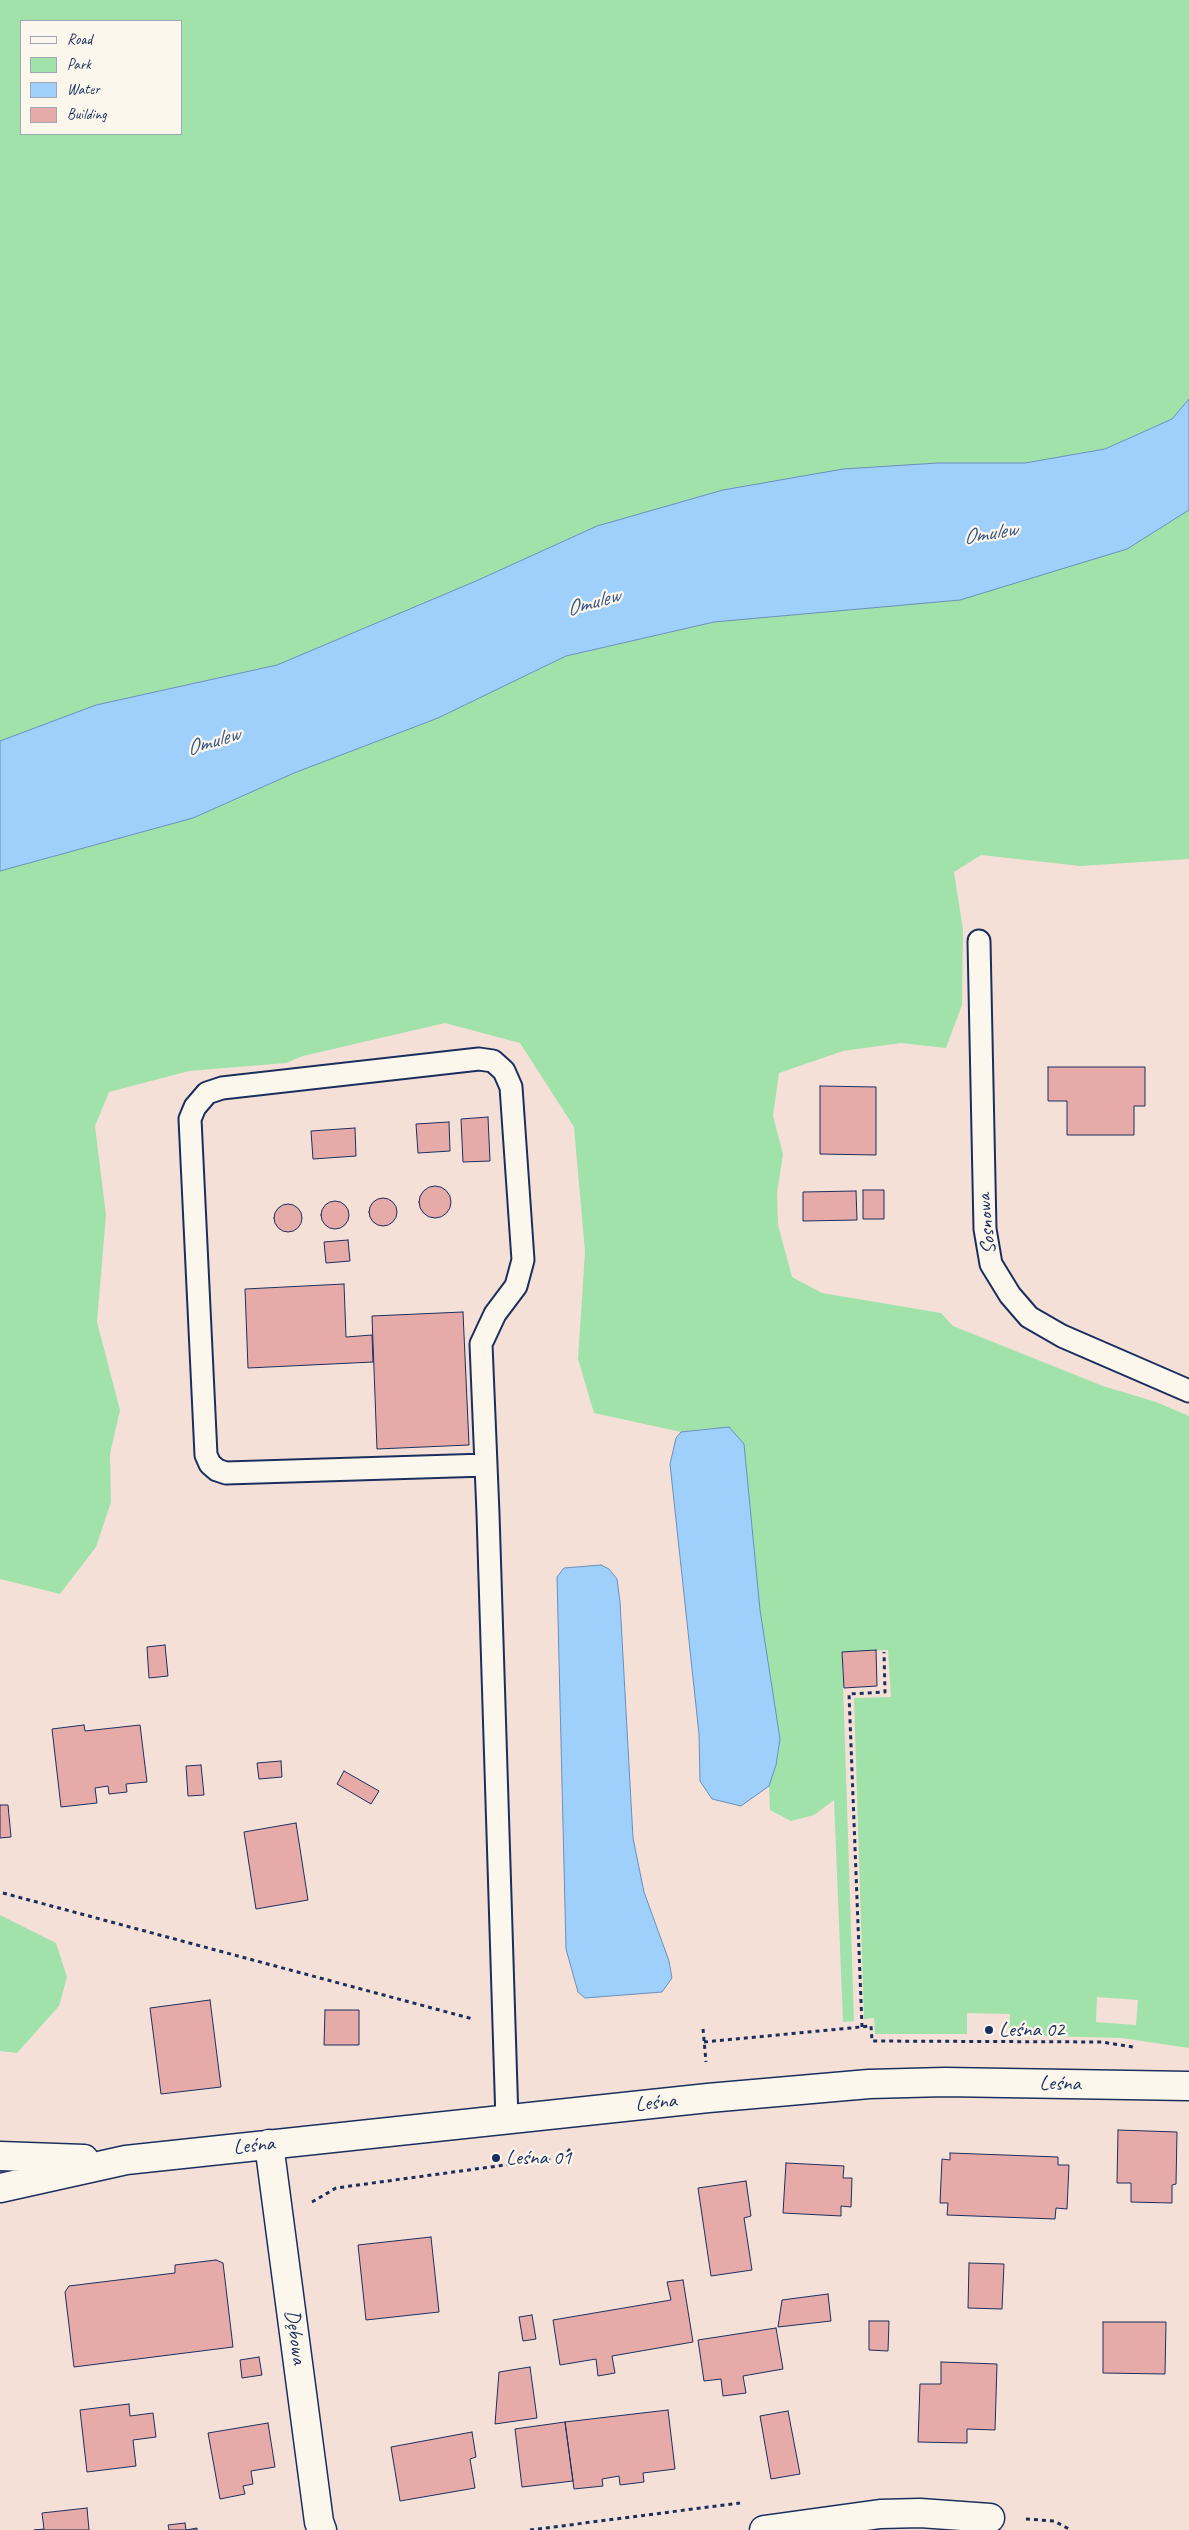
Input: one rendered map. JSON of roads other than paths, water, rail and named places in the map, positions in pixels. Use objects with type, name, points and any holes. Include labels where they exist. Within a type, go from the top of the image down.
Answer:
[{"type":"street","name":"Leśna","points":[[0,2188],[126,2160],[708,2098],[869,2084],[944,2082],[1189,2086]]},
{"type":"street","name":"Dębowa","points":[[269,2144],[319,2522],[322,2530]]},
{"type":"street","name":"Leśna","points":[[0,2156],[126,2160]]},
{"type":"street","points":[[764,2530],[880,2514],[920,2513],[990,2518]]},
{"type":"lane","name":"Sosnowa","points":[[978,941],[985,1229],[991,1264],[1010,1295],[1029,1317],[1062,1336],[1189,1391]]},
{"type":"lane","points":[[486,1465],[226,1473],[217,1470],[210,1464],[206,1455],[190,1119],[207,1092],[222,1088],[479,1059],[492,1061],[504,1071],[511,1087],[522,1260],[516,1286],[495,1314],[481,1344],[486,1465],[506,2120]]},
{"type":"water","name":"Omulew","points":[[1189,399],[1189,510],[1127,549],[960,600],[714,622],[566,656],[438,718],[294,773],[193,818],[0,871],[0,741],[96,705],[277,665],[476,581],[597,526],[723,490],[843,469],[938,463],[1025,463],[1105,449],[1172,419]]},
{"type":"water","points":[[729,1427],[744,1444],[760,1610],[780,1739],[776,1765],[769,1786],[741,1806],[712,1799],[700,1781],[699,1734],[670,1464],[676,1438],[681,1432]]},
{"type":"water","points":[[601,1565],[609,1569],[617,1579],[620,1602],[633,1838],[644,1892],[669,1961],[672,1978],[662,1992],[585,1998],[578,1992],[566,1949],[557,1577],[564,1568]]},
{"type":"place","name":"Leśna 02","points":[[989,2030]]},
{"type":"place","name":"Leśna 01","points":[[496,2158]]}]
